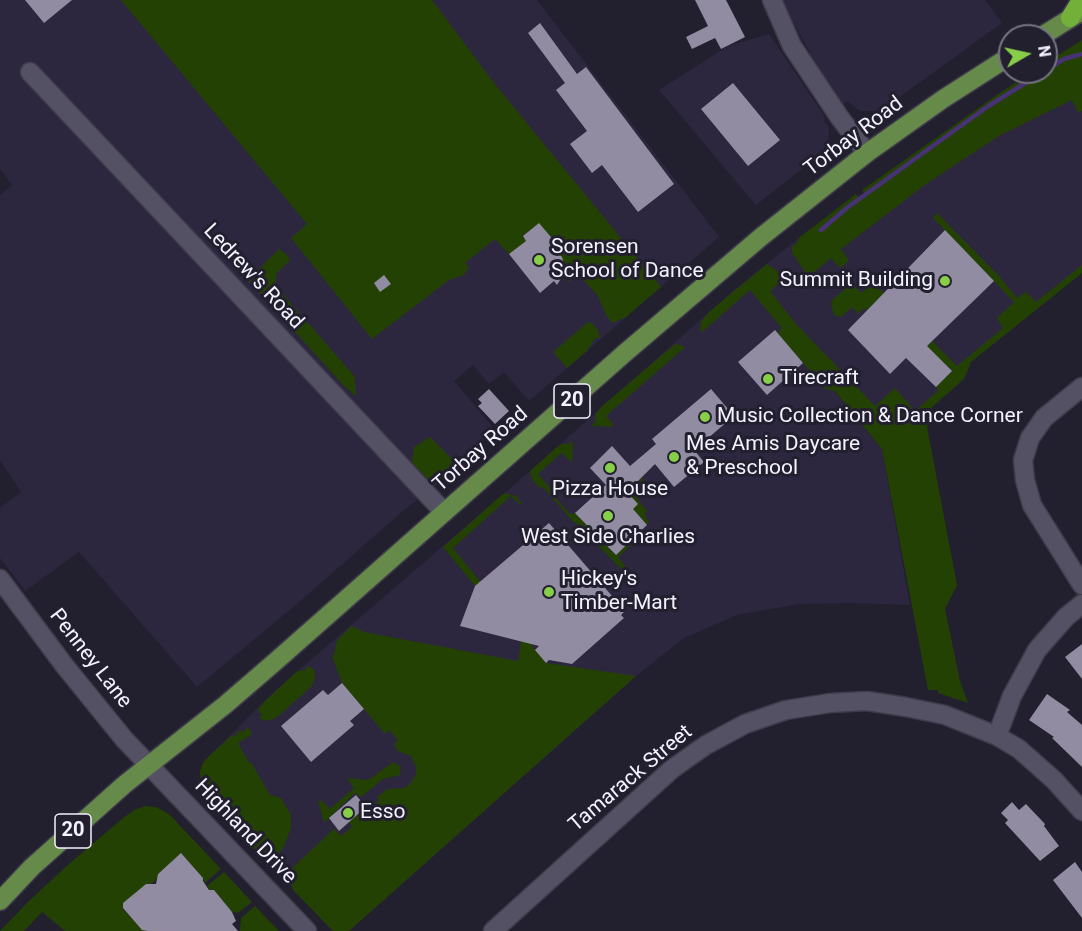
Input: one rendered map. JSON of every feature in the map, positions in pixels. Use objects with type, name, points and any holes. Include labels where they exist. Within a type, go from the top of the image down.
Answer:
[{"type":"highway","points":[[1076,15],[1081,0]]},
{"type":"main road","points":[[1058,26],[1076,15]]},
{"type":"main road","name":"Torbay Road","points":[[0,901],[41,860],[149,765],[225,705],[761,237],[867,153],[943,99],[998,64]]},
{"type":"street","points":[[772,0],[792,46],[867,153]]},
{"type":"street","name":"Ledrew's Road","points":[[30,72],[444,513]]},
{"type":"street","points":[[1082,387],[1044,418],[1030,438],[1023,460],[1024,480],[1032,506],[1082,585]]},
{"type":"street","name":"Penney Lane","points":[[0,579],[64,665],[124,739],[149,765]]},
{"type":"street","points":[[997,736],[1012,696],[1037,650],[1066,617],[1082,604]]},
{"type":"street","name":"Tamarack Street","points":[[495,930],[672,769],[706,745],[745,724],[786,710],[830,703],[867,701],[945,716],[997,736],[1019,749],[1038,765],[1082,811]]},
{"type":"street","name":"Highland Drive","points":[[149,765],[307,931]]},
{"type":"shaded area","points":[[0,0],[537,0],[719,237],[529,401],[504,372],[489,384],[473,365],[454,381],[495,430],[451,473],[403,511],[197,687],[79,552],[25,591],[0,558],[0,508],[21,492],[0,460],[0,195],[12,185],[0,169]]},
{"type":"shaded area","points":[[782,0],[985,0],[1002,23],[880,111],[860,111],[847,101],[843,105],[820,72]]},
{"type":"shaded area","points":[[769,34],[825,117],[824,122],[829,127],[829,135],[826,150],[756,205],[659,90],[728,46]]},
{"type":"shaded area","points":[[1062,98],[1082,100],[1082,273],[971,362],[964,379],[918,419],[892,433],[835,391],[882,449],[910,605],[799,604],[737,615],[684,638],[636,676],[349,931],[333,931],[201,791],[200,771],[204,761],[277,689],[530,471],[734,290],[811,228]]},
{"type":"green space","points":[[121,0],[432,0],[494,83],[661,287],[626,317],[612,323],[598,296],[578,274],[569,282],[563,275],[566,270],[565,263],[557,252],[548,249],[555,243],[539,223],[523,236],[526,241],[509,254],[495,239],[465,263],[469,267],[464,275],[449,280],[372,339],[291,238],[307,224]]},
{"type":"green space","points":[[1082,40],[1082,111],[1078,112],[1072,100],[999,136],[926,184],[841,249],[849,260],[839,267],[831,258],[811,275],[819,286],[815,286],[792,253],[792,246],[800,237],[856,194],[859,197],[864,193],[862,190],[1014,84],[1058,84],[1058,55]]},
{"type":"green space","points":[[937,213],[999,276],[1017,298],[1026,292],[1036,302],[1082,265],[1082,273],[971,362],[964,379],[932,407],[927,427],[957,585],[945,609],[960,681],[968,703],[938,693],[938,690],[928,690],[882,449],[835,391],[826,389],[777,333],[782,328],[750,290],[702,332],[700,331],[701,322],[710,311],[767,264],[784,279],[770,291],[796,324],[875,406],[895,388],[915,411],[939,390],[936,387],[952,371],[929,354],[879,298],[867,310],[864,308],[858,314],[852,307],[841,317],[834,315],[831,304],[832,300],[852,283],[861,293],[874,283],[957,366],[1003,328],[997,318],[1014,302],[933,218]]},
{"type":"green space","points":[[279,249],[290,260],[276,274],[276,286],[355,377],[356,396],[344,386],[248,280]]},
{"type":"green space","points":[[591,322],[598,330],[600,338],[595,338],[587,351],[567,368],[553,352]]},
{"type":"green space","points":[[675,344],[684,346],[684,348],[606,416],[613,424],[612,427],[593,426],[600,408]]},
{"type":"green space","points":[[430,437],[453,460],[451,461],[453,469],[440,480],[430,482],[412,462],[414,447]]},
{"type":"green space","points":[[571,441],[573,444],[572,462],[561,453],[538,474],[550,488],[550,492],[570,514],[575,513],[615,555],[628,543],[630,546],[618,557],[633,577],[625,573],[574,523],[543,487],[540,488],[532,480],[530,471],[556,448],[562,444],[569,444]]},
{"type":"green space","points":[[642,478],[644,480],[632,492],[647,511],[644,514],[649,522],[647,525],[633,509],[638,504],[628,494],[621,498]]},
{"type":"green space","points":[[504,493],[516,496],[522,504],[511,496],[453,548],[546,663],[636,676],[349,931],[333,931],[293,890],[290,879],[293,870],[291,869],[334,829],[341,836],[352,827],[349,822],[366,807],[373,812],[377,809],[374,805],[379,800],[377,797],[388,789],[404,788],[416,775],[416,767],[411,756],[398,751],[394,745],[398,740],[389,730],[385,734],[342,683],[332,656],[337,641],[351,626],[364,632],[518,661],[521,642],[443,547]]},
{"type":"green space","points":[[307,666],[315,672],[311,687],[276,718],[266,721],[259,718],[262,715],[258,710],[263,703],[298,671],[306,670]]},
{"type":"green space","points":[[246,727],[251,731],[251,735],[238,743],[270,795],[281,798],[291,815],[291,828],[283,848],[275,858],[273,855],[264,857],[257,852],[201,791],[200,771],[204,761],[232,735],[234,737],[237,734],[235,732],[245,731]]},
{"type":"green space","points":[[393,762],[401,767],[400,775],[383,779],[361,797],[355,793],[324,823],[318,801],[322,801],[330,809],[354,788],[347,778],[368,780]]},
{"type":"green space","points":[[145,806],[156,807],[169,814],[221,869],[205,883],[183,856],[178,856],[158,874],[157,879],[151,884],[146,884],[123,904],[123,909],[142,929],[148,931],[65,931],[42,912],[24,931],[0,931],[70,863],[122,819],[134,810]]},
{"type":"green space","points":[[224,872],[252,902],[238,913],[232,912],[214,890],[210,890],[207,886]]},
{"type":"green space","points":[[255,906],[279,931],[240,931],[241,918]]},
{"type":"building","points":[[25,0],[72,0],[44,23]]},
{"type":"building","points":[[695,0],[726,0],[745,37],[721,49],[715,38],[692,49],[686,37],[708,26]]},
{"type":"building","points":[[540,23],[577,74],[586,67],[674,184],[638,212],[602,165],[592,173],[570,144],[587,131],[556,90],[565,83],[528,33]]},
{"type":"building","points":[[733,83],[780,140],[748,166],[701,109]]},
{"type":"building","name":"Sorensen School of Dance","points":[[539,223],[556,243],[551,246],[562,257],[566,270],[557,285],[554,281],[540,293],[509,254],[526,241],[523,236]]},
{"type":"building","points":[[945,230],[994,281],[927,346],[952,371],[936,387],[906,358],[890,374],[848,330]]},
{"type":"building","points":[[384,275],[391,284],[380,292],[374,283]]},
{"type":"building","name":"Tirecraft","points":[[775,330],[803,363],[767,395],[738,362]]},
{"type":"building","points":[[489,389],[509,411],[495,424],[478,406],[482,403],[478,399]]},
{"type":"building","points":[[711,389],[734,416],[694,450],[704,462],[674,487],[655,464],[627,492],[638,504],[633,509],[647,525],[616,555],[575,513],[606,485],[590,468],[612,446],[630,466],[656,444],[652,439]]},
{"type":"building","name":"Hickey's Timber-Mart","points":[[549,523],[625,611],[621,615],[624,618],[572,664],[549,660],[546,663],[535,650],[539,646],[460,626],[475,586]]},
{"type":"building","points":[[1082,644],[1082,679],[1065,657]]},
{"type":"building","points":[[342,683],[364,709],[350,721],[354,725],[311,762],[281,726],[323,690],[328,695]]},
{"type":"building","points":[[1047,694],[1070,710],[1067,712],[1082,725],[1082,767],[1052,738],[1054,737],[1029,720]]},
{"type":"building","name":"Esso","points":[[356,795],[366,807],[339,831],[329,818]]},
{"type":"building","points":[[1012,802],[1019,810],[1026,804],[1045,824],[1044,826],[1059,846],[1040,861],[1005,823],[1008,820],[1001,813]]},
{"type":"building","points":[[181,853],[203,878],[209,890],[214,890],[232,912],[236,921],[232,924],[238,931],[142,930],[123,908],[123,903],[146,884],[156,884],[158,874]]},
{"type":"building","points":[[1075,862],[1082,872],[1082,918],[1053,880]]},
{"type":"waterway","points":[[1058,63],[1082,54]]},
{"type":"waterway","points":[[821,230],[848,207],[987,107],[1024,84]]},
{"type":"place","name":"Sorensen School of Dance","points":[[539,260]]},
{"type":"place","name":"Summit Building","points":[[945,281]]},
{"type":"place","name":"Tirecraft","points":[[768,379]]},
{"type":"place","name":"Music Collection & Dance Corner","points":[[705,417]]},
{"type":"place","name":"Mes Amis Daycare & Preschool","points":[[674,457]]},
{"type":"place","name":"Pizza House","points":[[610,468]]},
{"type":"place","name":"West Side Charlies","points":[[608,516]]},
{"type":"place","name":"Hickey's Timber-Mart","points":[[549,592]]},
{"type":"place","name":"Esso","points":[[348,813]]}]
